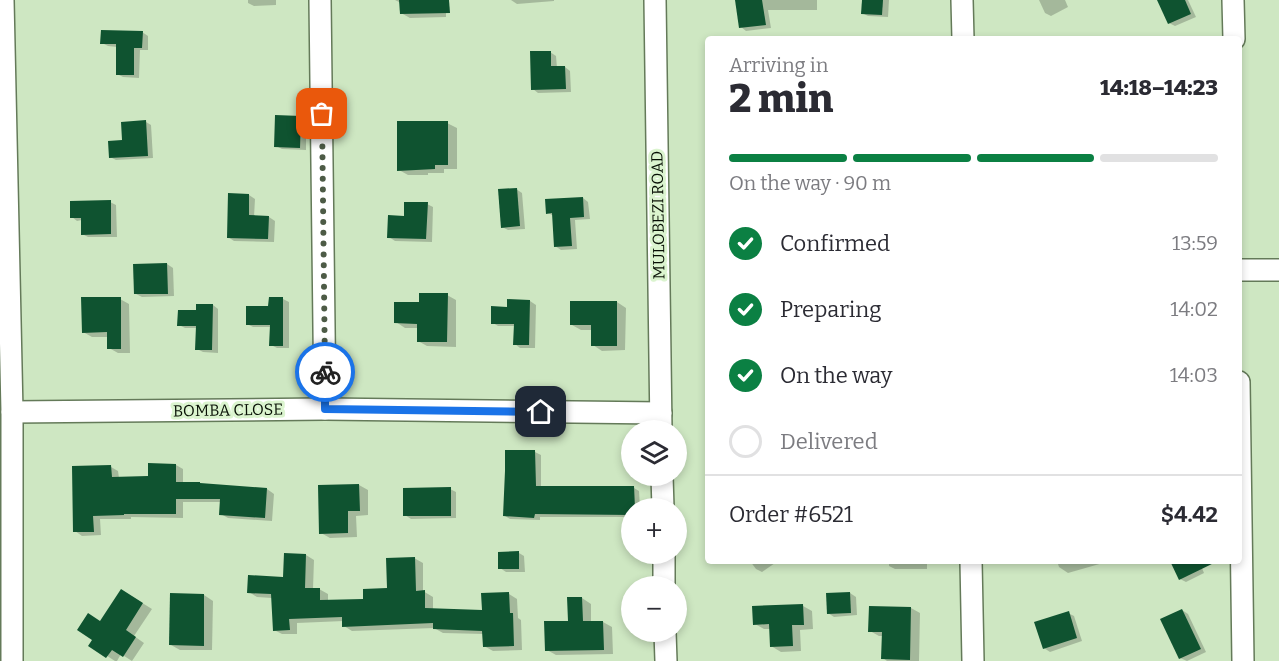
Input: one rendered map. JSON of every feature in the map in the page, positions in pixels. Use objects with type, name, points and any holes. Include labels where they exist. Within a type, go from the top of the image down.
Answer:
[{"type":"street","points":[[3,0],[12,412],[12,661]]},
{"type":"street","points":[[320,0],[325,409]]},
{"type":"street","name":"MULOBEZI ROAD","points":[[655,0],[661,420]]},
{"type":"street","points":[[962,0],[963,36]]},
{"type":"street","points":[[1233,0],[1234,36]]},
{"type":"street","points":[[1242,270],[1279,270]]},
{"type":"street","name":"BOMBA CLOSE","points":[[12,412],[325,409],[621,420]]},
{"type":"street","points":[[1242,549],[1244,661]]},
{"type":"street","points":[[971,564],[973,661]]},
{"type":"street","points":[[665,642],[666,661]]},
{"type":"building","points":[[399,0],[449,0],[450,13],[400,14]]},
{"type":"building","points":[[735,0],[762,0],[766,25],[739,28]]},
{"type":"building","points":[[862,0],[883,0],[882,15],[861,14]]},
{"type":"building","points":[[1157,0],[1185,0],[1191,14],[1168,24]]},
{"type":"building","points":[[101,30],[143,31],[142,48],[134,48],[134,75],[116,75],[116,44],[100,44]]},
{"type":"building","points":[[530,51],[551,51],[551,66],[565,66],[566,89],[531,90]]},
{"type":"building","points":[[275,115],[301,116],[300,148],[274,147]]},
{"type":"building","points":[[146,120],[148,156],[109,158],[108,141],[122,140],[121,122]]},
{"type":"building","points":[[397,121],[448,121],[448,165],[435,165],[435,169],[397,171]]},
{"type":"building","points":[[517,188],[520,226],[501,228],[498,189]]},
{"type":"building","points":[[228,193],[249,194],[249,215],[269,216],[268,239],[227,238]]},
{"type":"building","points":[[583,197],[584,217],[570,218],[572,246],[554,247],[552,213],[546,214],[545,199]]},
{"type":"building","points":[[111,200],[111,234],[81,235],[81,218],[70,218],[70,201]]},
{"type":"building","points":[[404,202],[428,202],[426,239],[387,238],[388,215],[404,216]]},
{"type":"building","points":[[167,263],[168,294],[134,294],[133,264]]},
{"type":"building","points":[[419,293],[448,293],[447,342],[417,342],[417,324],[394,323],[394,302],[419,302]]},
{"type":"building","points":[[81,297],[121,297],[121,349],[107,349],[107,332],[82,333]]},
{"type":"building","points":[[269,297],[283,297],[283,346],[269,346],[270,325],[246,325],[246,306],[268,306]]},
{"type":"building","points":[[507,299],[530,300],[529,345],[513,345],[514,324],[491,324],[491,306],[507,307]]},
{"type":"building","points":[[570,301],[617,301],[617,346],[591,346],[591,325],[570,325]]},
{"type":"building","points":[[196,304],[213,304],[212,350],[195,350],[196,326],[177,326],[178,310],[196,310]]},
{"type":"building","points":[[505,450],[535,450],[536,486],[634,486],[635,498],[621,498],[621,515],[535,514],[534,518],[503,516]]},
{"type":"building","points":[[148,463],[176,464],[176,482],[267,488],[265,518],[219,515],[220,499],[176,499],[176,514],[93,516],[94,532],[73,532],[72,466],[111,465],[112,477],[148,476]]},
{"type":"building","points":[[359,484],[360,511],[348,511],[348,533],[319,534],[318,485]]},
{"type":"building","points":[[451,487],[451,516],[403,516],[403,488]]},
{"type":"building","points":[[519,551],[519,569],[498,569],[498,552]]},
{"type":"building","points":[[284,553],[306,554],[305,588],[320,588],[320,600],[363,599],[363,589],[387,588],[386,558],[415,557],[416,591],[425,590],[425,608],[482,610],[481,593],[509,592],[510,613],[513,613],[514,646],[483,647],[482,631],[433,629],[433,623],[342,627],[342,617],[289,619],[290,630],[273,631],[271,594],[247,593],[248,575],[283,577]]},
{"type":"building","points":[[1171,564],[1212,564],[1179,580]]},
{"type":"building","points":[[121,589],[143,603],[126,630],[136,637],[123,657],[112,650],[106,658],[88,646],[92,640],[77,630],[88,613],[100,621]]},
{"type":"building","points":[[850,592],[851,613],[827,614],[826,593]]},
{"type":"building","points":[[170,593],[204,594],[204,646],[169,645]]},
{"type":"building","points":[[567,597],[582,597],[583,621],[603,621],[604,650],[545,651],[544,621],[568,621]]},
{"type":"building","points":[[803,604],[804,625],[792,625],[793,646],[770,647],[769,624],[753,625],[752,606]]},
{"type":"building","points":[[869,606],[911,607],[910,660],[881,659],[882,632],[868,632]]},
{"type":"building","points":[[1182,609],[1201,649],[1179,659],[1160,619]]},
{"type":"building","points":[[1069,611],[1077,638],[1043,649],[1034,622]]},
{"type":"way so far","points":[[322,114],[325,372]]},
{"type":"route","points":[[325,372],[325,409],[541,412]]}]
